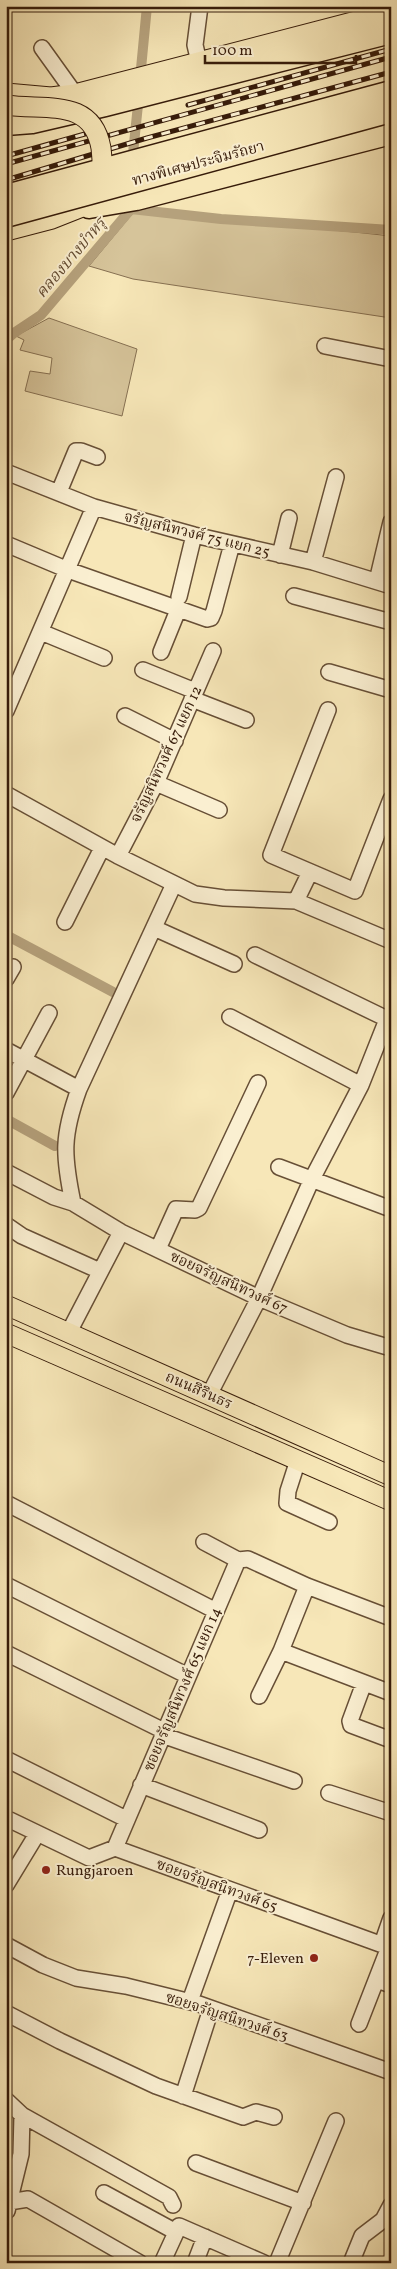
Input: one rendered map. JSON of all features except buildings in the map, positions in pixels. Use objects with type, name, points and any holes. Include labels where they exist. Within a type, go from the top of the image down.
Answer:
[{"type":"highway","points":[[6,124],[32,122],[105,105],[391,32]]},
{"type":"highway","name":"ทางพิเศษประจิมรัถยา","points":[[6,196],[391,92]]},
{"type":"highway","name":"ทางพิเศษประจิมรัถยา","points":[[6,216],[391,112]]},
{"type":"highway","points":[[34,214],[136,199],[391,134]]},
{"type":"main road","points":[[6,92],[51,97],[75,94],[391,12]]},
{"type":"main road","points":[[6,106],[72,110],[82,115],[91,123],[100,142],[102,157],[100,182],[93,187],[34,214],[6,221]]},
{"type":"main road","points":[[6,231],[52,219],[191,164],[391,112]]},
{"type":"main road","name":"ถนนสิรินธร","points":[[6,1305],[391,1476]]},
{"type":"main road","name":"ถนนสิรินธร","points":[[6,1333],[391,1500]]},
{"type":"street","points":[[198,62],[195,45],[200,6]]},
{"type":"street","points":[[42,48],[75,94]]},
{"type":"street","points":[[325,346],[391,359]]},
{"type":"street","points":[[60,492],[76,451],[82,450],[98,457]]},
{"type":"street","points":[[313,562],[336,477]]},
{"type":"street","name":"จรัญสนิทวงศ์ 75 แยก 25","points":[[8,478],[60,492],[94,508],[194,535],[313,562],[384,584]]},
{"type":"street","points":[[6,711],[94,508]]},
{"type":"street","points":[[280,555],[289,518]]},
{"type":"street","points":[[384,584],[391,522]]},
{"type":"street","points":[[161,652],[178,603],[194,535]]},
{"type":"street","points":[[6,544],[68,570],[178,603],[207,619],[211,618],[232,544]]},
{"type":"street","points":[[294,596],[391,622]]},
{"type":"street","points":[[41,632],[104,658]]},
{"type":"street","name":"จรัญสนิทวงศ์ 67 แยก 12","points":[[118,856],[156,783],[213,652]]},
{"type":"street","points":[[143,670],[246,720]]},
{"type":"street","points":[[329,672],[391,690]]},
{"type":"street","points":[[328,710],[271,855],[355,891],[391,800]]},
{"type":"street","points":[[125,716],[175,741]]},
{"type":"street","points":[[156,783],[219,810]]},
{"type":"street","points":[[6,794],[102,848],[196,894],[224,898],[296,901],[391,941]]},
{"type":"street","points":[[65,922],[102,848]]},
{"type":"street","points":[[296,901],[310,872]]},
{"type":"street","points":[[73,1203],[65,1165],[66,1133],[69,1116],[79,1089],[174,884]]},
{"type":"street","points":[[154,928],[234,964]]},
{"type":"street","points":[[209,1395],[259,1298],[311,1181],[360,1085],[386,1022],[383,1017],[255,955]]},
{"type":"street","points":[[6,1093],[49,1012]]},
{"type":"street","points":[[230,1017],[360,1085]]},
{"type":"street","points":[[6,1050],[79,1089]]},
{"type":"street","points":[[158,1249],[176,1208],[195,1210],[199,1208],[258,1083]]},
{"type":"street","points":[[280,1167],[311,1181],[391,1209]]},
{"type":"street","name":"ซอยจรัญสนิทวงศ์ 67","points":[[6,1172],[54,1197],[73,1203],[121,1232],[259,1298],[347,1335],[391,1348]]},
{"type":"street","points":[[6,1225],[22,1236],[100,1271]]},
{"type":"street","points":[[69,1332],[121,1232]]},
{"type":"street","points":[[298,1460],[288,1491],[287,1503],[328,1522]]},
{"type":"street","points":[[6,1503],[216,1611]]},
{"type":"street","points":[[204,1542],[238,1560],[248,1559],[307,1586],[391,1618]]},
{"type":"street","name":"ซอยจรัญสนิทวงศ์ 65 แยก 14","points":[[126,1819],[238,1560]]},
{"type":"street","points":[[6,1585],[188,1676]]},
{"type":"street","points":[[259,1696],[281,1651],[307,1586]]},
{"type":"street","points":[[281,1651],[391,1693]]},
{"type":"street","points":[[6,1653],[163,1733],[294,1781]]},
{"type":"street","points":[[364,1683],[350,1721],[351,1725],[391,1740]]},
{"type":"street","points":[[6,1759],[126,1819],[115,1848],[89,1858],[10,1820]]},
{"type":"street","points":[[141,1785],[259,1830]]},
{"type":"street","points":[[329,1793],[391,1813]]},
{"type":"street","points":[[6,1885],[38,1834]]},
{"type":"street","name":"ซอยจรัญสนิทวงศ์ 65","points":[[115,1848],[387,1946]]},
{"type":"street","points":[[190,2001],[230,1890]]},
{"type":"street","points":[[360,2024],[384,1982],[391,1918]]},
{"type":"street","name":"ซอยจรัญสนิทวงศ์ 63","points":[[6,1945],[43,1965],[76,1978],[126,1986],[190,2001],[391,2072]]},
{"type":"street","points":[[184,2096],[211,2009]]},
{"type":"street","points":[[6,2013],[133,2075],[184,2096],[243,2118],[256,2112],[274,2117]]},
{"type":"street","points":[[6,2100],[22,2115],[169,2197],[173,2204]]},
{"type":"street","points":[[22,2115],[14,2151],[7,2205],[28,2199],[140,2263]]},
{"type":"street","points":[[278,2263],[336,2121]]},
{"type":"street","points":[[196,2164],[303,2203]]},
{"type":"street","points":[[104,2193],[177,2229],[205,2237],[264,2263]]},
{"type":"street","points":[[351,2263],[362,2236],[384,2220],[391,2205]]},
{"type":"street","points":[[162,2263],[177,2229]]},
{"type":"street","points":[[195,2263],[205,2237]]},
{"type":"shaded area","points":[[133,213],[391,236],[391,318],[133,279],[89,266]]},
{"type":"shaded area","points":[[49,318],[137,349],[122,416],[25,391],[30,371],[50,374],[52,358],[20,350],[24,340],[16,336]]},
{"type":"waterway","points":[[140,79],[147,6]]},
{"type":"waterway","points":[[132,163],[139,95]]},
{"type":"waterway","points":[[131,209],[221,219],[391,230]]},
{"type":"waterway","name":"คลองบางบำหรุ","points":[[6,340],[41,315],[131,209]]},
{"type":"waterway","points":[[6,935],[113,992]]},
{"type":"waterway","points":[[6,1119],[55,1146]]},
{"type":"railway","points":[[188,105],[391,49]]},
{"type":"railway","points":[[6,164],[391,57]]},
{"type":"railway","points":[[6,180],[147,138],[391,72]]},
{"type":"railway","points":[[6,156],[92,132]]},
{"type":"place","name":"Rungjaroen","points":[[46,1870]]},
{"type":"place","name":"7-Eleven","points":[[314,1958]]}]
